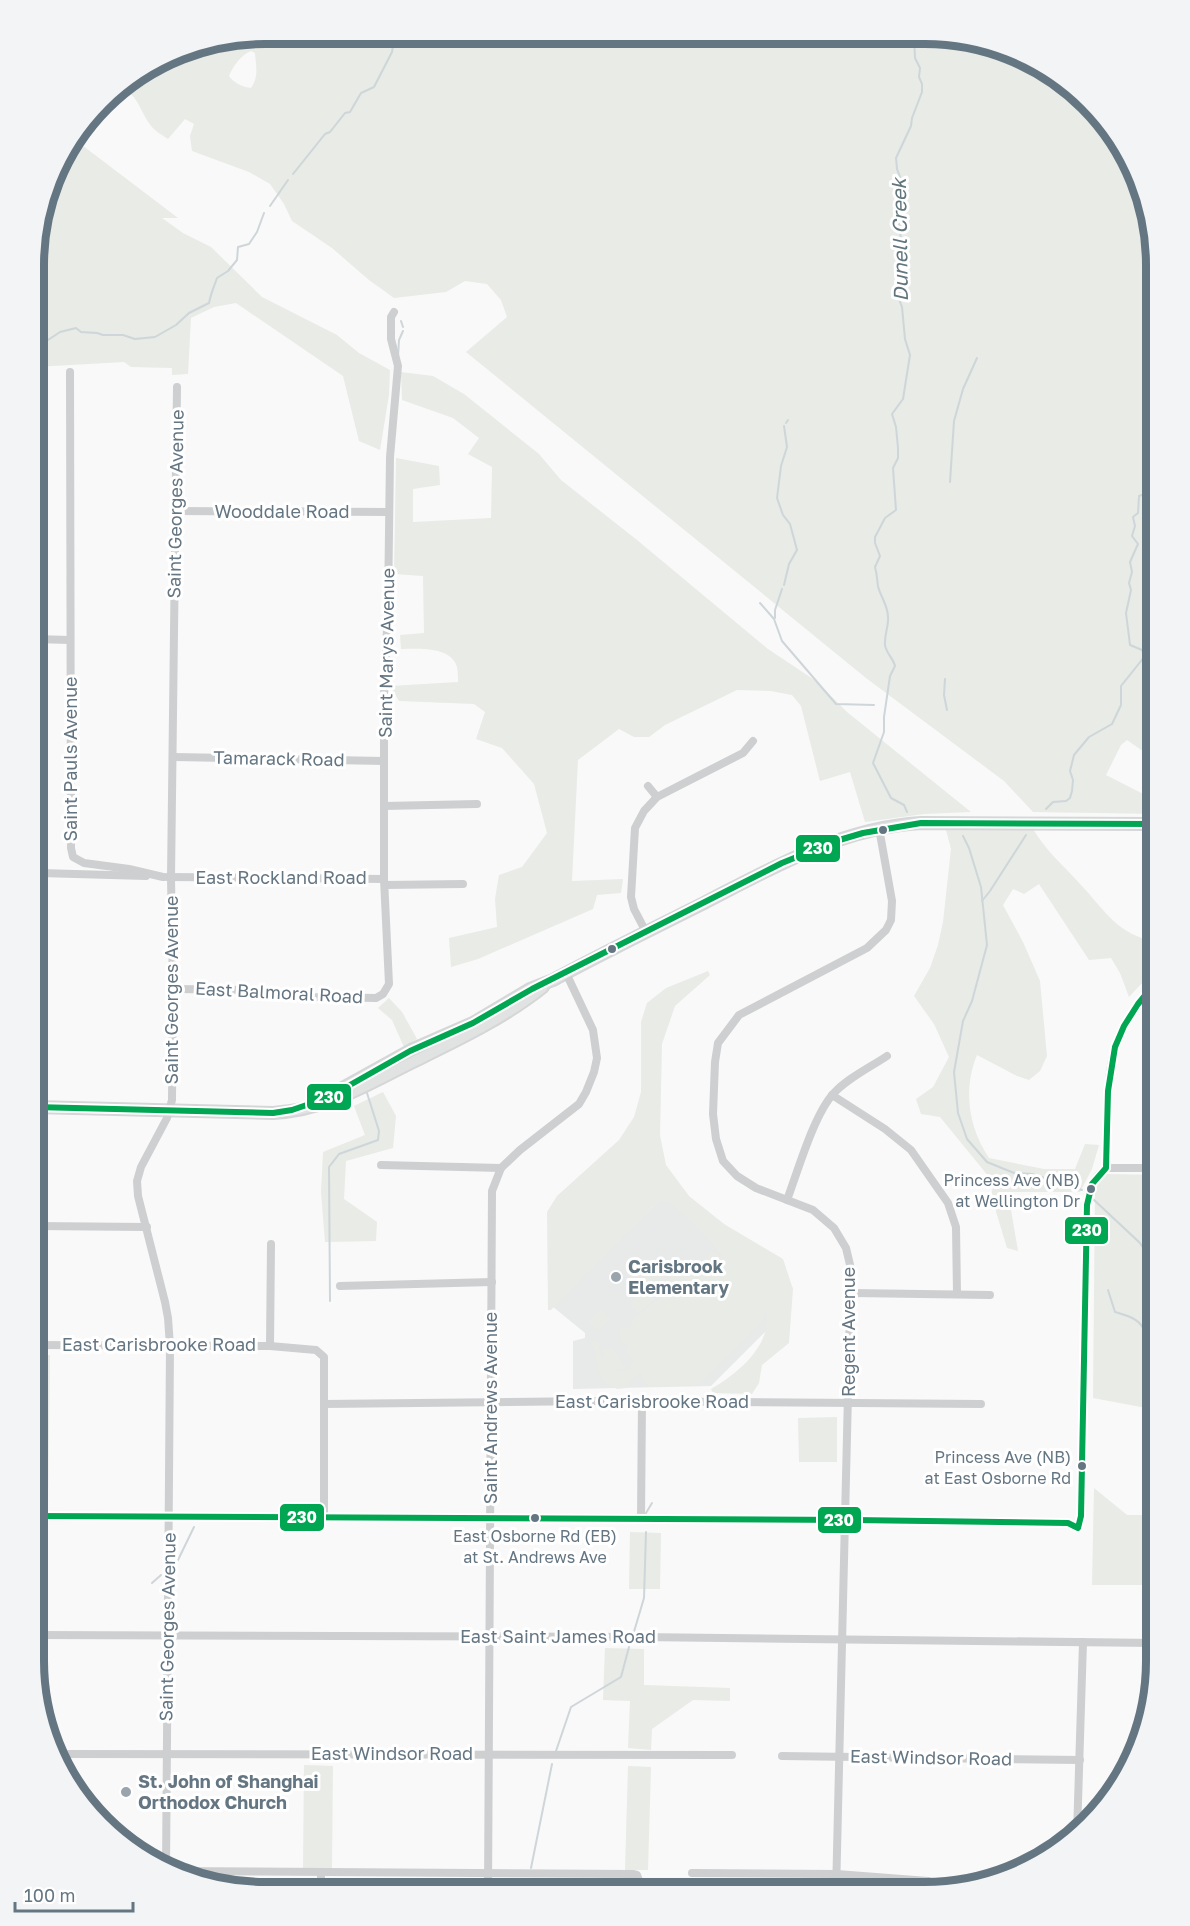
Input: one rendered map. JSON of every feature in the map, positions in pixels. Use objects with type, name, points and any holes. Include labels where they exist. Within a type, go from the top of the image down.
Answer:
[{"type":"street","name":"Saint Marys Avenue","points":[[384,994],[389,979],[384,882],[384,761],[390,457],[398,366],[391,339],[394,312]]},
{"type":"street","name":"Saint Pauls Avenue","points":[[70,372],[71,848],[73,857],[84,863],[167,877]]},
{"type":"street","name":"Saint Georges Avenue","points":[[167,1860],[170,1346],[168,1318],[138,1196],[137,1181],[141,1167],[167,1119],[172,1100],[173,989],[167,877],[174,757],[177,387]]},
{"type":"street","name":"Wooddale Road","points":[[176,511],[389,512]]},
{"type":"street","points":[[44,639],[70,640]]},
{"type":"street","points":[[646,932],[634,909],[631,897],[635,828],[644,811],[657,797],[743,753],[753,741]]},
{"type":"street","name":"Tamarack Road","points":[[174,757],[384,761]]},
{"type":"street","points":[[648,786],[657,797]]},
{"type":"street","points":[[384,806],[477,804]]},
{"type":"street","points":[[44,1107],[273,1113],[308,1107],[411,1050],[473,1023],[530,989],[553,980],[809,849],[844,837],[879,828],[921,823],[1146,824]]},
{"type":"street","name":"Regent Avenue","points":[[837,1882],[851,1269],[846,1248],[834,1228],[813,1210],[756,1188],[737,1176],[723,1161],[716,1139],[713,1114],[715,1062],[718,1043],[739,1015],[867,948],[886,930],[891,920],[892,901],[879,828]]},
{"type":"street","name":"East Rockland Road","points":[[44,872],[463,884]]},
{"type":"street","name":"Saint Andrews Avenue","points":[[489,1882],[492,1191],[501,1168],[520,1150],[579,1104],[594,1072],[597,1058],[593,1030],[566,973]]},
{"type":"street","name":"East Balmoral Road","points":[[173,989],[261,990],[314,997],[376,998],[384,994]]},
{"type":"street","points":[[1106,1168],[1107,1087],[1113,1050],[1128,1017],[1146,992]]},
{"type":"street","points":[[787,1200],[821,1111],[832,1095],[842,1085],[888,1056]]},
{"type":"street","points":[[832,1095],[885,1129],[911,1150],[948,1203],[956,1227],[957,1294]]},
{"type":"street","points":[[381,1165],[501,1168]]},
{"type":"street","points":[[44,1516],[846,1520],[1068,1523],[1078,1528],[1081,1516],[1084,1438],[1089,1190],[1097,1175],[1106,1168],[1146,1168]]},
{"type":"street","points":[[44,1226],[147,1227]]},
{"type":"street","points":[[270,1346],[271,1244]]},
{"type":"street","points":[[340,1286],[492,1282]]},
{"type":"street","points":[[852,1293],[990,1294]]},
{"type":"street","name":"East Carisbrooke Road","points":[[44,1345],[270,1346],[316,1350],[324,1357],[324,1404],[492,1401],[981,1404]]},
{"type":"street","points":[[641,1519],[642,1401]]},
{"type":"street","points":[[324,1404],[324,1518]]},
{"type":"street","name":"East Saint James Road","points":[[44,1635],[489,1636],[1146,1643]]},
{"type":"street","points":[[1077,1822],[1083,1642]]},
{"type":"street","name":"East Windsor Road","points":[[64,1754],[732,1755]]},
{"type":"street","name":"East Windsor Road","points":[[782,1756],[1080,1760]]},
{"type":"street","points":[[191,1870],[637,1875],[640,1882]]},
{"type":"street","points":[[321,1872],[321,1882]]},
{"type":"street","points":[[692,1873],[837,1874],[928,1881]]},
{"type":"shaded area","points":[[250,44],[940,44],[955,45],[997,55],[1036,73],[1060,89],[1092,119],[1117,154],[1135,193],[1145,235],[1146,753],[1127,740],[1121,745],[1106,775],[1146,795],[1146,814],[1033,812],[1004,781],[866,678],[466,352],[507,317],[501,300],[487,284],[465,281],[446,292],[394,298],[332,248],[292,221],[284,204],[270,184],[249,172],[192,151],[190,136],[194,124],[185,119],[168,139],[151,126],[137,101],[127,92],[154,73],[180,60],[207,51]],"holes":[[[251,51],[255,53],[256,71],[251,88],[244,87],[229,76],[238,61]]]},
{"type":"shaded area","points":[[80,144],[178,218],[162,218],[183,233],[211,247],[262,297],[337,335],[359,353],[390,370],[389,395],[380,450],[359,441],[343,376],[236,303],[214,307],[191,318],[188,374],[172,375],[172,368],[131,367],[124,362],[44,366],[45,235],[55,193],[66,167]]},
{"type":"shaded area","points":[[401,372],[433,376],[464,394],[539,454],[561,480],[768,649],[816,681],[847,712],[971,812],[924,814],[865,822],[850,772],[820,781],[801,706],[792,695],[771,691],[737,690],[665,725],[649,737],[634,737],[619,729],[578,760],[572,881],[623,879],[621,893],[597,895],[593,909],[478,959],[451,967],[449,938],[497,927],[495,899],[499,875],[522,867],[547,833],[534,784],[502,748],[476,739],[485,712],[474,704],[399,701],[390,686],[458,682],[457,667],[448,655],[433,650],[401,649],[400,635],[424,633],[423,576],[394,574],[396,458],[439,466],[440,485],[413,489],[413,522],[491,518],[492,467],[468,454],[479,438],[453,418],[402,400]]},
{"type":"shaded area","points":[[1033,829],[1049,851],[1113,921],[1146,940],[1146,979],[1129,997],[1120,973],[1111,958],[1089,960],[1039,884],[1024,894],[1013,889],[1003,905],[1040,981],[1047,1056],[1040,1071],[1029,1080],[977,1055],[969,1094],[976,1134],[989,1158],[1044,1169],[1075,1169],[1085,1144],[1099,1145],[1092,1169],[1080,1192],[1008,1192],[1018,1251],[1007,1248],[991,1195],[994,1183],[940,1117],[921,1114],[916,1099],[933,1087],[949,1057],[934,1024],[914,996],[930,968],[943,922],[951,849],[946,830]]},
{"type":"shaded area","points":[[708,971],[710,975],[675,1006],[662,1044],[660,1135],[666,1165],[689,1196],[724,1224],[783,1259],[793,1289],[789,1343],[762,1365],[759,1383],[752,1394],[713,1393],[711,1389],[742,1367],[759,1347],[767,1323],[766,1311],[761,1323],[698,1385],[648,1387],[640,1373],[626,1388],[617,1389],[603,1381],[598,1370],[595,1350],[590,1342],[596,1340],[599,1344],[603,1365],[602,1350],[612,1348],[626,1368],[612,1371],[627,1370],[634,1362],[625,1350],[628,1347],[625,1343],[621,1343],[619,1327],[630,1328],[633,1319],[670,1290],[658,1298],[643,1279],[657,1267],[666,1278],[654,1289],[691,1261],[697,1268],[712,1251],[725,1258],[694,1223],[669,1202],[658,1202],[551,1310],[548,1310],[547,1212],[557,1196],[619,1140],[634,1117],[641,1092],[641,1022],[647,1003],[666,988]]},
{"type":"shaded area","points":[[389,998],[402,1012],[417,1039],[404,1047],[392,1020],[378,1008]]},
{"type":"shaded area","points":[[383,1092],[396,1116],[393,1148],[346,1161],[344,1199],[377,1222],[376,1241],[325,1242],[321,1192],[323,1152],[365,1135],[354,1106]]},
{"type":"shaded area","points":[[1107,1174],[1146,1175],[1146,1408],[1093,1398],[1095,1190],[1101,1177]]},
{"type":"shaded area","points":[[666,1194],[771,1290],[776,1321],[711,1386],[573,1389],[573,1341],[585,1338],[585,1333],[552,1306]]},
{"type":"shaded area","points":[[646,1290],[654,1300],[639,1313],[630,1303]]},
{"type":"shaded area","points":[[601,1309],[611,1318],[598,1331],[588,1322]]},
{"type":"shaded area","points":[[46,1355],[50,1355],[48,1505],[44,1505]]},
{"type":"shaded area","points":[[837,1417],[837,1462],[799,1462],[798,1418]]},
{"type":"shaded area","points":[[1094,1488],[1127,1515],[1146,1515],[1146,1585],[1092,1585]]},
{"type":"shaded area","points":[[630,1532],[661,1533],[660,1589],[629,1589]]},
{"type":"shaded area","points":[[605,1648],[644,1649],[644,1685],[730,1688],[730,1701],[693,1700],[652,1729],[651,1750],[628,1748],[630,1701],[603,1700]]},
{"type":"shaded area","points":[[304,1765],[333,1766],[332,1868],[303,1868]]},
{"type":"shaded area","points":[[628,1766],[651,1767],[648,1870],[625,1870]]},
{"type":"waterway","points":[[293,174],[325,134],[330,132],[345,113],[350,112],[361,93],[374,87],[392,52],[393,44]]},
{"type":"waterway","name":"Dunell Creek","points":[[907,812],[904,805],[891,798],[873,763],[884,732],[890,676],[895,666],[885,645],[888,613],[878,586],[875,567],[880,556],[875,537],[885,518],[896,510],[893,468],[898,458],[898,448],[892,414],[903,399],[910,355],[905,339],[899,299],[901,240],[898,213],[901,204],[902,182],[896,158],[911,126],[922,92],[920,68],[915,58],[914,44]]},
{"type":"waterway","points":[[270,206],[288,180]]},
{"type":"waterway","points":[[44,340],[60,332],[76,328],[81,332],[123,335],[135,339],[155,337],[176,325],[189,313],[209,303],[217,278],[228,271],[237,260],[238,247],[249,244],[257,232],[264,213]]},
{"type":"waterway","points":[[401,321],[403,327]]},
{"type":"waterway","points":[[398,357],[399,340],[403,331]]},
{"type":"waterway","points":[[950,482],[954,421],[963,389],[977,358]]},
{"type":"waterway","points":[[784,426],[787,447],[781,466],[777,498],[783,515],[790,524],[797,550],[789,564],[784,585]]},
{"type":"waterway","points":[[1145,656],[1142,650],[1130,645],[1126,613],[1131,590],[1130,562],[1138,544],[1132,536],[1135,526],[1133,517],[1138,513],[1139,496],[1146,492]]},
{"type":"waterway","points":[[775,618],[775,610],[782,589]]},
{"type":"waterway","points":[[760,603],[774,619],[782,641],[836,704],[874,705]]},
{"type":"waterway","points":[[1046,809],[1053,802],[1066,801],[1070,798],[1073,780],[1070,771],[1074,755],[1089,737],[1112,724],[1121,705],[1121,686],[1146,655]]},
{"type":"waterway","points":[[945,679],[944,695],[947,710]]},
{"type":"waterway","points":[[982,901],[1026,835]]},
{"type":"waterway","points":[[963,836],[981,887],[987,945],[972,1001],[963,1021],[954,1072],[958,1113],[967,1139],[987,1162],[1014,1173],[1032,1174],[1082,1190]]},
{"type":"waterway","points":[[330,1301],[329,1167],[339,1154],[378,1140],[379,1131],[367,1093]]},
{"type":"waterway","points":[[1093,1199],[1140,1243],[1146,1252]]},
{"type":"waterway","points":[[1108,1290],[1115,1312],[1135,1319],[1143,1328]]},
{"type":"waterway","points":[[1146,1322],[1144,1330],[1146,1331]]},
{"type":"waterway","points":[[646,1516],[652,1503]]},
{"type":"waterway","points":[[174,1564],[194,1527]]},
{"type":"waterway","points":[[633,1635],[644,1598],[646,1532]]},
{"type":"waterway","points":[[152,1583],[161,1575]]},
{"type":"waterway","points":[[556,1751],[571,1707],[621,1677],[629,1647]]},
{"type":"waterway","points":[[531,1868],[552,1764]]},
{"type":"transit line","name":"230","points":[[44,1107],[273,1113],[292,1110],[327,1098],[410,1051],[473,1023],[532,989],[782,863],[836,841],[863,833],[921,823],[1146,824]]},
{"type":"transit line","name":"230","points":[[44,1516],[853,1520],[1068,1523],[1078,1528],[1081,1516],[1087,1205],[1092,1184],[1106,1168],[1108,1091],[1115,1047],[1124,1026],[1146,994]]},
{"type":"place","name":"Princess Ave (NB) at Wellington Dr","points":[[1091,1189]]},
{"type":"place","name":"Carisbrook Elementary","points":[[616,1277]]},
{"type":"place","name":"Princess Ave (NB) at East Osborne Rd","points":[[1082,1466]]},
{"type":"place","name":"East Osborne Rd (EB) at St. Andrews Ave","points":[[535,1518]]},
{"type":"place","name":"St. John of Shanghai Orthodox Church","points":[[126,1792]]}]
